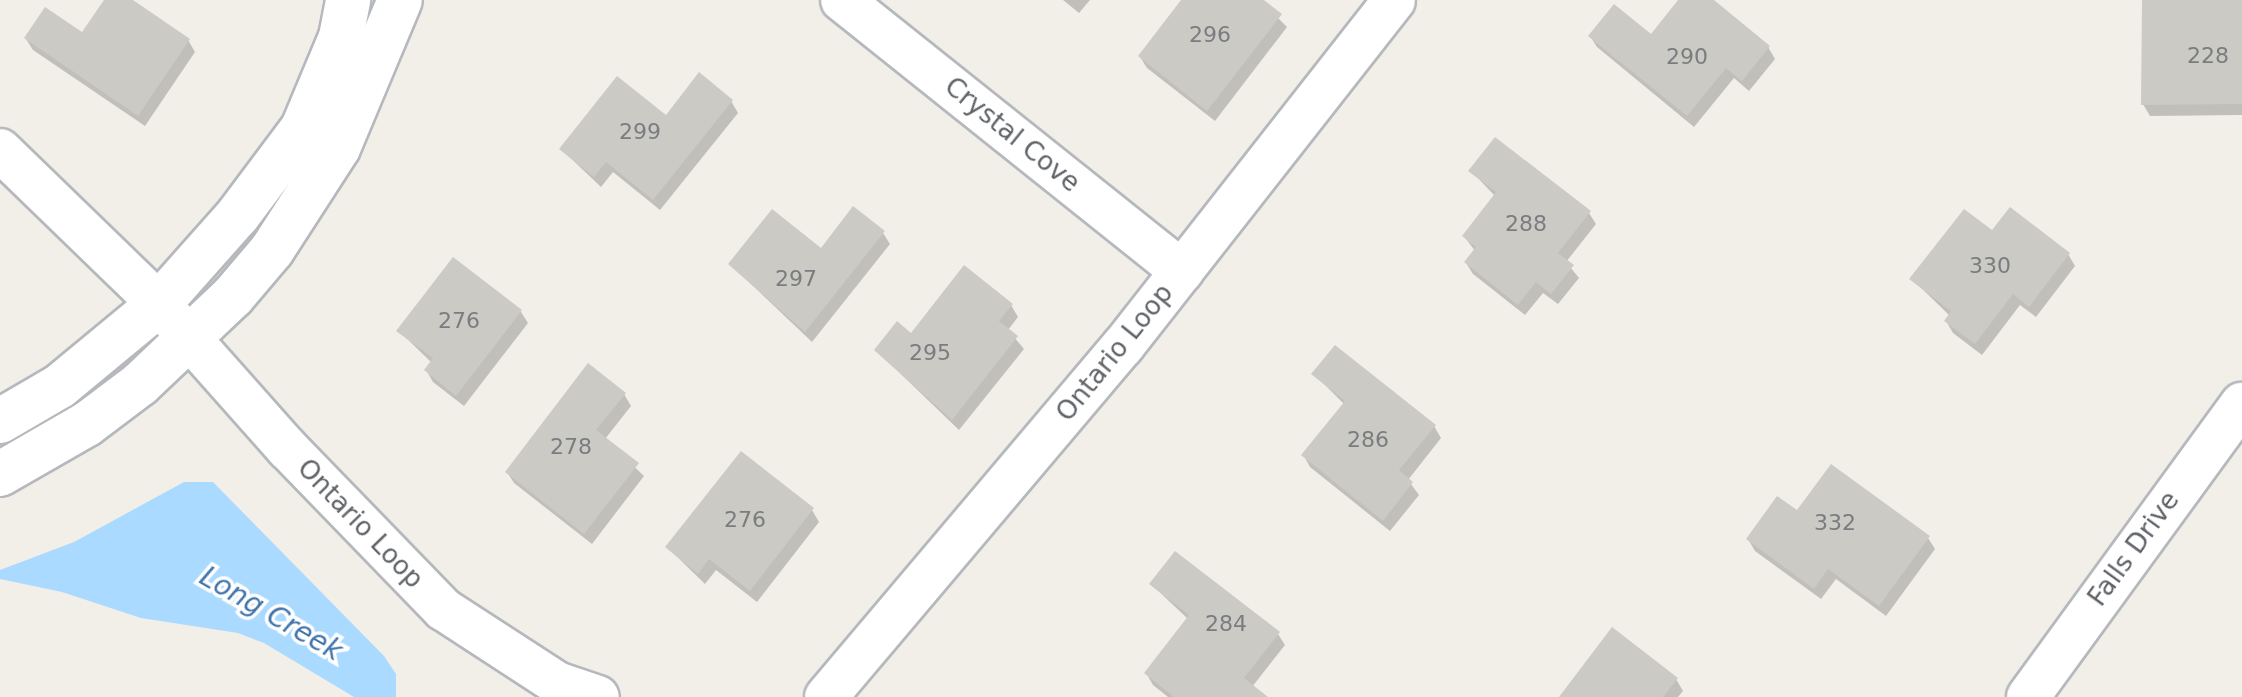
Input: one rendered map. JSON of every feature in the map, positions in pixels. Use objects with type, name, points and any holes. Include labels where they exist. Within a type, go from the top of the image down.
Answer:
[{"type":"street","points":[[0,421],[60,386],[159,304],[238,215],[303,128],[341,37],[348,0]]},
{"type":"street","points":[[0,474],[87,424],[190,340],[272,250],[307,200],[365,94],[400,0]]},
{"type":"street","name":"Crystal Cove","points":[[842,0],[1182,271]]},
{"type":"street","name":"Ontario Loop","points":[[826,697],[1182,271],[1394,0]]},
{"type":"street","name":"Ontario Loop","points":[[0,150],[159,304],[287,448],[443,609],[557,683],[598,697]]},
{"type":"street","name":"Falls Drive","points":[[2028,697],[2242,404]]},
{"type":"water","name":"Long Creek","points":[[184,482],[213,482],[384,656],[396,674],[396,697],[354,697],[264,643],[238,633],[141,618],[62,592],[0,579],[0,570],[74,542]]},
{"type":"building","points":[[104,0],[133,0],[190,39],[138,116],[24,38],[45,7],[82,32]]},
{"type":"building","points":[[1181,0],[1264,0],[1282,14],[1207,111],[1138,56]]},
{"type":"building","points":[[1678,0],[1714,0],[1770,46],[1742,81],[1726,68],[1687,116],[1588,36],[1614,4],[1651,34]]},
{"type":"building","points":[[2142,0],[2242,0],[2242,104],[2141,105]]},
{"type":"building","points":[[699,72],[733,100],[653,200],[606,162],[594,177],[559,149],[617,76],[666,115]]},
{"type":"building","points":[[1495,137],[1591,211],[1558,253],[1574,265],[1551,294],[1536,282],[1518,305],[1464,262],[1476,247],[1462,236],[1496,192],[1468,171]]},
{"type":"building","points":[[853,206],[885,231],[805,332],[728,264],[772,209],[821,248]]},
{"type":"building","points":[[2010,207],[2070,253],[2029,307],[2013,294],[1975,344],[1944,321],[1951,311],[1909,279],[1964,209],[1992,230]]},
{"type":"building","points":[[453,257],[522,310],[456,396],[424,370],[433,358],[396,331]]},
{"type":"building","points":[[964,265],[1013,304],[999,321],[1018,336],[952,420],[874,350],[897,321],[911,333]]},
{"type":"building","points":[[1335,345],[1436,425],[1399,470],[1413,482],[1383,521],[1301,455],[1345,401],[1311,374]]},
{"type":"building","points":[[588,363],[626,393],[596,430],[639,463],[584,534],[505,472]]},
{"type":"building","points":[[741,451],[814,508],[750,591],[709,559],[698,574],[665,547]]},
{"type":"building","points":[[1831,464],[1930,536],[1879,606],[1828,569],[1814,589],[1746,539],[1777,496],[1797,510]]},
{"type":"building","points":[[1175,551],[1280,632],[1244,678],[1268,697],[1174,697],[1144,673],[1189,615],[1149,584]]},
{"type":"building","points":[[1612,627],[1678,678],[1663,697],[1559,697]]}]
